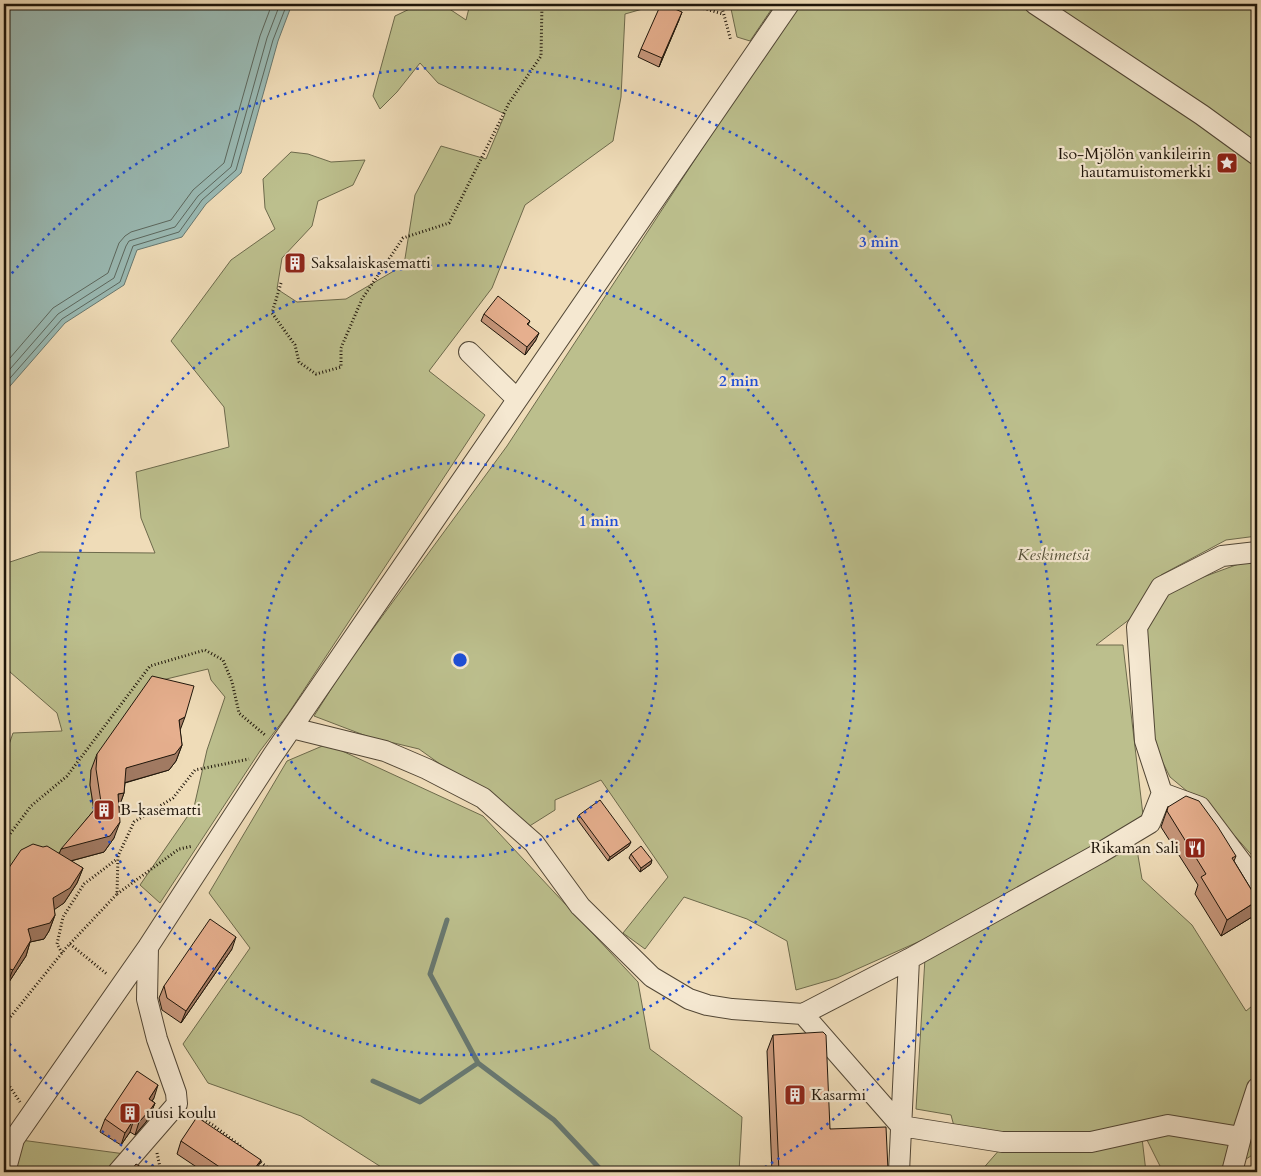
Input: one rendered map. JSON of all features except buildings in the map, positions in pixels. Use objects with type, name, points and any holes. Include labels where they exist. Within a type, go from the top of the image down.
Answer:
[{"type":"lane","points":[[5,1172],[14,1139],[148,947],[276,751],[789,4]]},
{"type":"lane","points":[[1035,4],[1202,115],[1257,155]]},
{"type":"lane","points":[[468,352],[518,399]]},
{"type":"lane","points":[[292,728],[339,738],[385,751],[427,769],[483,798],[534,843],[580,906],[652,977],[688,999],[707,1005],[732,1009],[803,1014],[909,959],[1100,853],[1150,823],[1162,793],[1145,740],[1137,627],[1161,587],[1222,556],[1257,552]]},
{"type":"lane","points":[[1162,793],[1200,806],[1257,883]]},
{"type":"lane","points":[[118,1172],[177,1104],[176,1093],[157,1039],[147,999],[148,947]]},
{"type":"lane","points":[[899,1172],[909,959]]},
{"type":"lane","points":[[803,1014],[901,1126],[1002,1142],[1091,1142],[1168,1125],[1241,1137]]},
{"type":"lane","points":[[1232,1172],[1257,1088]]},
{"type":"lane","points":[[1241,1137],[1257,1123]]},
{"type":"path","points":[[281,283],[272,313],[295,345],[299,362],[316,374],[341,367],[341,348],[362,300],[403,238],[449,223],[509,104],[541,56],[542,4]]},
{"type":"path","points":[[694,4],[724,14]]},
{"type":"path","points":[[721,4],[731,41]]},
{"type":"path","points":[[4,842],[31,806],[67,776],[150,666],[205,650],[223,660],[232,682],[239,713],[276,751]]},
{"type":"path","points":[[117,894],[118,859],[134,822],[172,798],[195,770],[276,751]]},
{"type":"path","points":[[4,1025],[70,944],[117,894],[179,850],[218,840]]},
{"type":"path","points":[[62,954],[58,944],[63,917],[84,884],[118,859]]},
{"type":"path","points":[[70,944],[121,985]]},
{"type":"path","points":[[4,1078],[30,1117]]},
{"type":"path","points":[[177,1104],[213,1125],[243,1149]]},
{"type":"path","points":[[250,1154],[273,1172]]},
{"type":"green space","points":[[420,4],[442,4],[466,20],[470,4],[660,4],[625,14],[621,97],[613,141],[525,205],[492,288],[429,371],[485,415],[288,714],[260,751],[160,903],[140,885],[194,807],[207,750],[225,697],[211,680],[208,669],[158,681],[91,770],[90,785],[95,818],[62,857],[4,883],[4,759],[13,733],[62,731],[57,713],[10,672],[4,656],[4,564],[40,552],[155,553],[141,518],[136,472],[229,447],[224,407],[171,341],[231,260],[275,229],[265,208],[263,179],[291,152],[308,154],[331,162],[365,160],[353,185],[318,201],[312,226],[282,258],[277,289],[297,302],[346,299],[404,265],[415,195],[441,146],[486,159],[505,114],[438,83],[420,63],[397,92],[380,109],[373,96],[395,16]]},
{"type":"green space","points":[[730,4],[775,4],[750,41],[737,37]]},
{"type":"green space","name":"Keskimetsä","points":[[797,4],[1024,4],[1126,71],[1257,166],[1257,536],[1226,540],[1161,575],[1130,619],[1096,645],[1123,645],[1143,815],[1095,846],[927,938],[837,978],[796,990],[787,941],[747,919],[684,897],[645,949],[623,933],[668,877],[601,780],[555,800],[555,810],[528,827],[419,749],[369,737],[314,716],[345,667],[507,446]]},
{"type":"green space","points":[[1038,4],[1257,4],[1257,149]]},
{"type":"green space","points":[[1257,559],[1257,861],[1217,816],[1170,777],[1152,741],[1143,637],[1168,590]]},
{"type":"green space","points":[[327,744],[483,816],[638,982],[650,1049],[742,1117],[739,1172],[389,1172],[301,1116],[208,1083],[183,1044],[250,948],[209,893],[287,761]]},
{"type":"green space","points":[[1136,844],[1142,879],[1192,925],[1246,1011],[1257,1002],[1257,1152],[1226,1172],[1163,1172],[1139,1124],[1096,1133],[1001,1134],[955,1130],[951,1115],[916,1109],[925,958]]},
{"type":"green space","points":[[1142,1138],[1146,1172],[980,1172],[1001,1148]]},
{"type":"green space","points":[[21,1140],[125,1154],[111,1172],[11,1172]]},
{"type":"water","points":[[4,4],[292,4],[278,41],[241,173],[206,204],[182,237],[137,250],[124,285],[65,323],[4,393]]},
{"type":"waterway","points":[[447,920],[430,974],[478,1063],[554,1120],[603,1172]]},
{"type":"waterway","points":[[373,1081],[420,1102],[478,1063]]},
{"type":"place","name":"Iso-Mjölön vankileirin hautamuistomerkki","points":[[1227,163]]},
{"type":"place","name":"Saksalaiskasematti","points":[[295,263]]},
{"type":"place","name":"B-kasematti","points":[[104,810]]},
{"type":"place","name":"Rikaman Sali","points":[[1195,848]]},
{"type":"place","name":"Kasarmi","points":[[795,1095]]},
{"type":"place","name":"uusi koulu","points":[[130,1113]]}]
